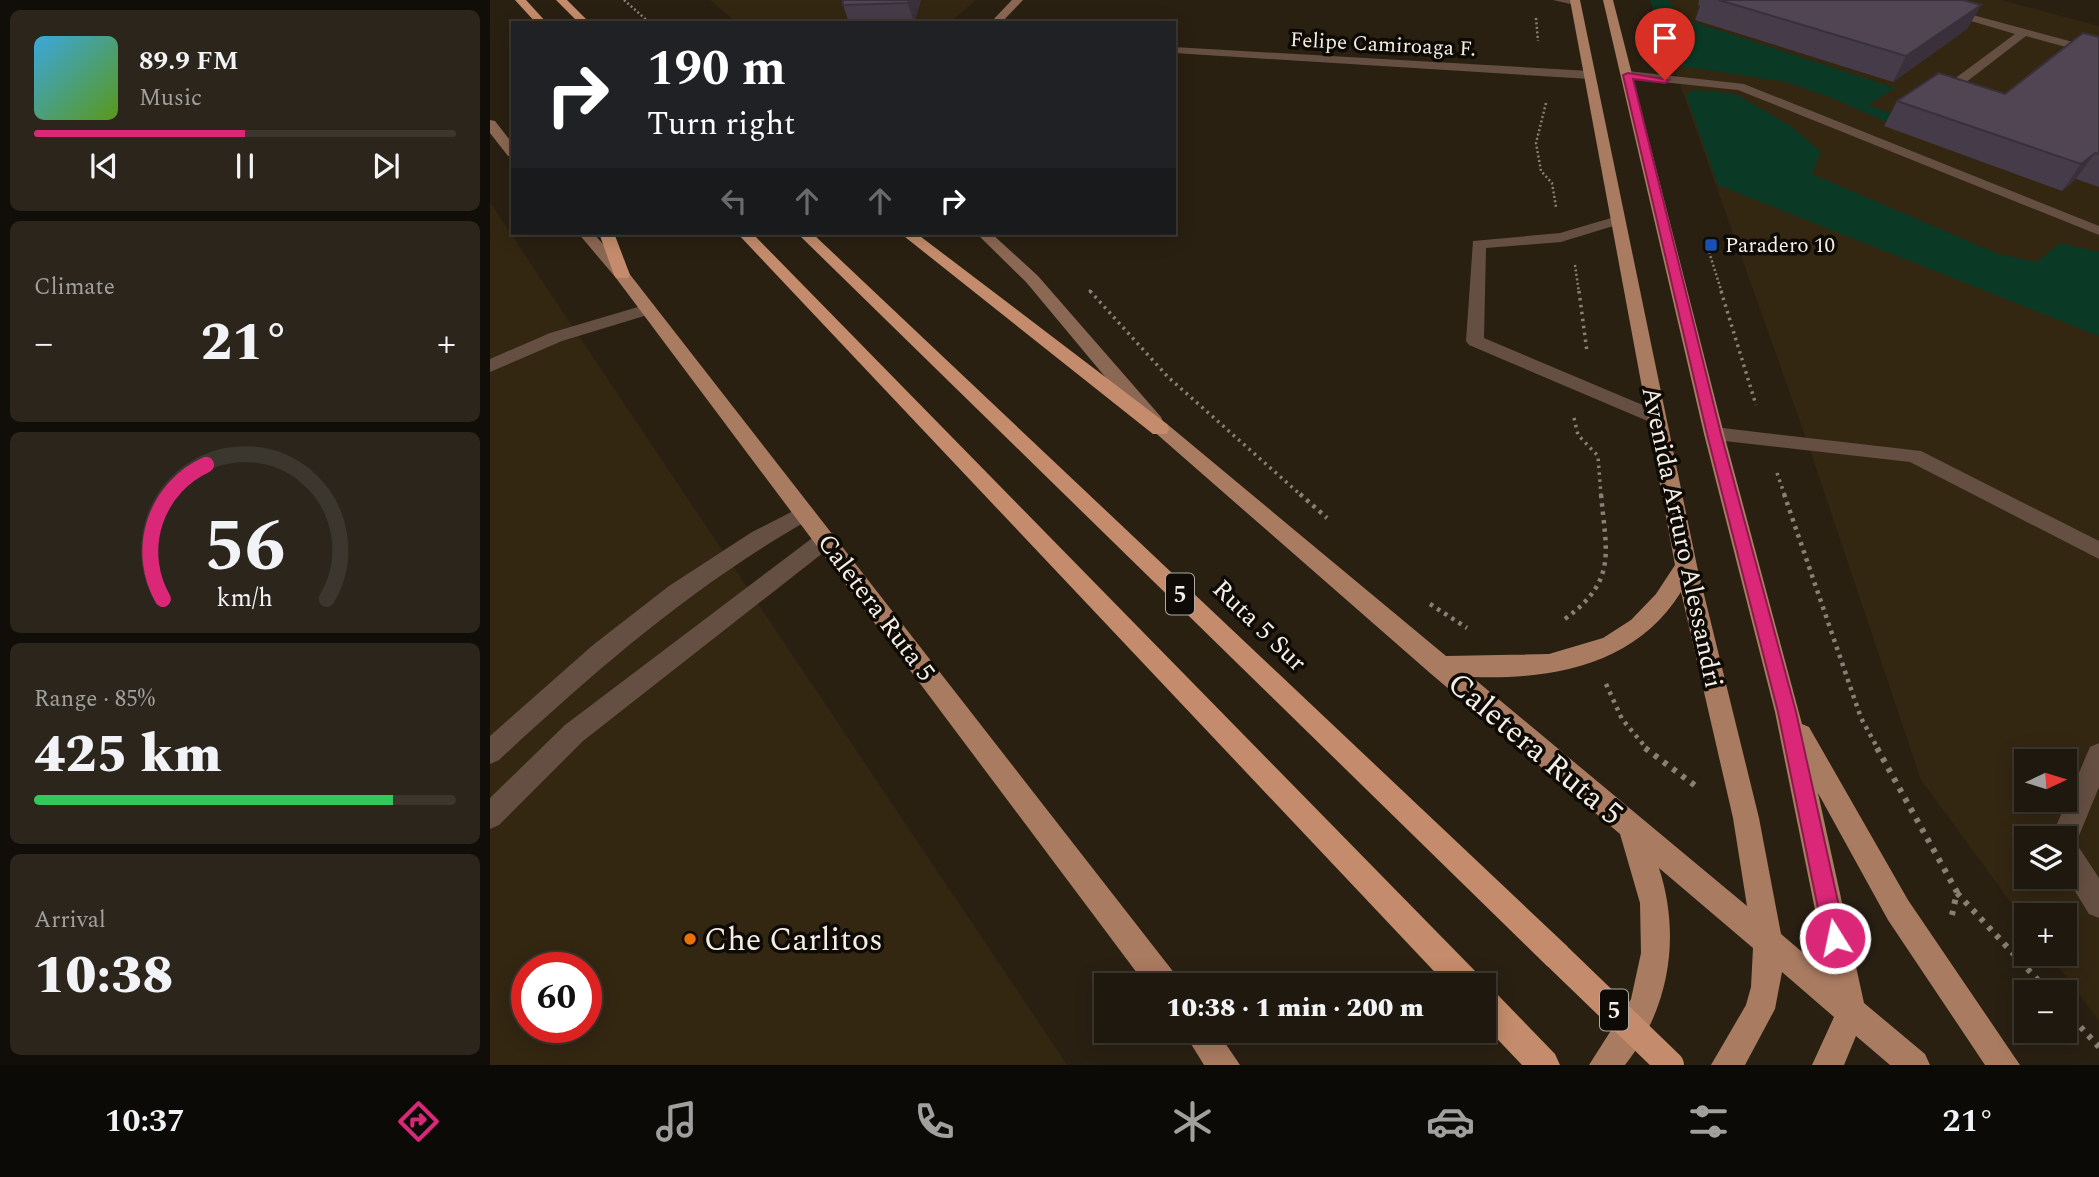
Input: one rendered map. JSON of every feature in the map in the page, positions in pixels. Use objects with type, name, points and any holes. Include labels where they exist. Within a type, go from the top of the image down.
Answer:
[{"type":"highway","points":[[518,0],[524,21]]},
{"type":"highway","points":[[518,0],[540,21]]},
{"type":"highway","points":[[561,0],[584,21]]},
{"type":"highway","points":[[607,235],[622,275]]},
{"type":"highway","points":[[746,235],[1455,973]]},
{"type":"highway","name":"Ruta 5 Sur","points":[[806,235],[1670,1065]]},
{"type":"highway","points":[[910,235],[1160,429]]},
{"type":"highway","points":[[1496,1016],[1544,1065]]},
{"type":"main road","name":"Avenida Arturo Alessandri","points":[[1608,0],[1714,434],[1787,712],[1826,884],[1851,1013]]},
{"type":"main road","name":"Avenida Arturo Alessandri","points":[[1575,1],[1686,566],[1746,818],[1768,943],[1766,987],[1760,1009],[1727,1065]]},
{"type":"main road","name":"Caletera Ruta 5","points":[[622,275],[1155,973]]},
{"type":"main road","name":"Caletera Ruta 5","points":[[1160,429],[1914,1065]]},
{"type":"main road","points":[[1438,666],[1551,666],[1594,654],[1628,635],[1670,597],[1686,566]]},
{"type":"main road","points":[[1787,712],[1849,827],[1948,986],[2004,1065]]},
{"type":"main road","points":[[1605,1065],[1633,1027],[1648,992],[1657,953],[1657,914],[1649,876],[1629,825]]},
{"type":"main road","points":[[1828,1065],[1851,1013]]},
{"type":"main road","points":[[1207,1043],[1224,1065]]},
{"type":"street","points":[[997,21],[1018,0]]},
{"type":"street","points":[[1558,0],[1575,1]]},
{"type":"street","points":[[1905,0],[2099,53]]},
{"type":"street","points":[[1961,80],[2023,33]]},
{"type":"street","name":"Felipe Camiroaga F.","points":[[1176,50],[1590,75]]},
{"type":"street","points":[[1628,75],[1740,88],[2099,231]]},
{"type":"street","points":[[490,124],[511,150]]},
{"type":"street","points":[[1618,219],[1561,237],[1478,244],[1475,341],[1657,419]]},
{"type":"street","name":"Caletera Ruta 5","points":[[587,235],[622,275]]},
{"type":"street","points":[[985,235],[1032,279],[1160,429]]},
{"type":"street","points":[[490,366],[556,337],[648,309]]},
{"type":"street","points":[[1714,434],[1914,456],[2099,551]]},
{"type":"street","points":[[490,751],[596,656],[683,585],[805,513]]},
{"type":"street","points":[[490,816],[574,733],[826,539]]},
{"type":"street","points":[[2070,826],[2099,755]]},
{"type":"street","points":[[2077,869],[2099,904]]},
{"type":"path","points":[[624,0],[648,21]]},
{"type":"path","points":[[1535,12],[1540,57],[1533,72],[1546,93],[1545,117],[1536,143],[1541,171],[1552,183],[1561,237],[1578,271],[1587,352],[1569,356],[1565,378],[1578,435],[1598,456],[1607,564],[1587,602],[1559,624]]},
{"type":"path","points":[[1704,238],[1765,438],[1861,718],[1957,892],[2038,980]]},
{"type":"path","points":[[1086,287],[1168,377],[1329,520]]},
{"type":"path","points":[[1426,602],[1470,630]]},
{"type":"path","points":[[1948,986],[1947,939],[1957,892]]},
{"type":"path","points":[[2077,1023],[2099,1046]]},
{"type":"shaded area","points":[[710,0],[976,0],[951,21],[735,21]]},
{"type":"shaded area","points":[[1650,0],[2001,0],[2099,26],[2099,1021],[2077,992],[2077,980],[2068,980],[2058,966],[2077,966],[2077,903],[2014,903],[2014,907],[1921,780],[1808,444]]},
{"type":"shaded area","points":[[490,202],[1067,1065],[490,1065]]},
{"type":"green space","points":[[1650,0],[1669,0],[1678,17],[1895,88],[1868,105],[1899,116],[1889,123],[1827,96],[1786,82],[1674,65]]},
{"type":"green space","points":[[1694,90],[1736,94],[1792,127],[1821,152],[1812,174],[1998,254],[2037,262],[2060,243],[2099,252],[2099,336],[1718,185],[1686,95]]},
{"type":"building","points":[[843,0],[909,0],[908,3],[843,5]]},
{"type":"building","points":[[1719,0],[1963,0],[1981,5],[1906,56]]},
{"type":"building","points":[[2083,33],[2099,37],[2099,154],[2095,153],[2081,164],[1897,101],[1939,73],[2005,94]]},
{"type":"place","name":"Paradero 10","points":[[1711,245]]},
{"type":"place","name":"Che Carlitos","points":[[690,939]]},
{"type":"route","points":[[1665,80],[1628,75],[1714,434],[1787,712],[1826,884],[1835,938]]}]
